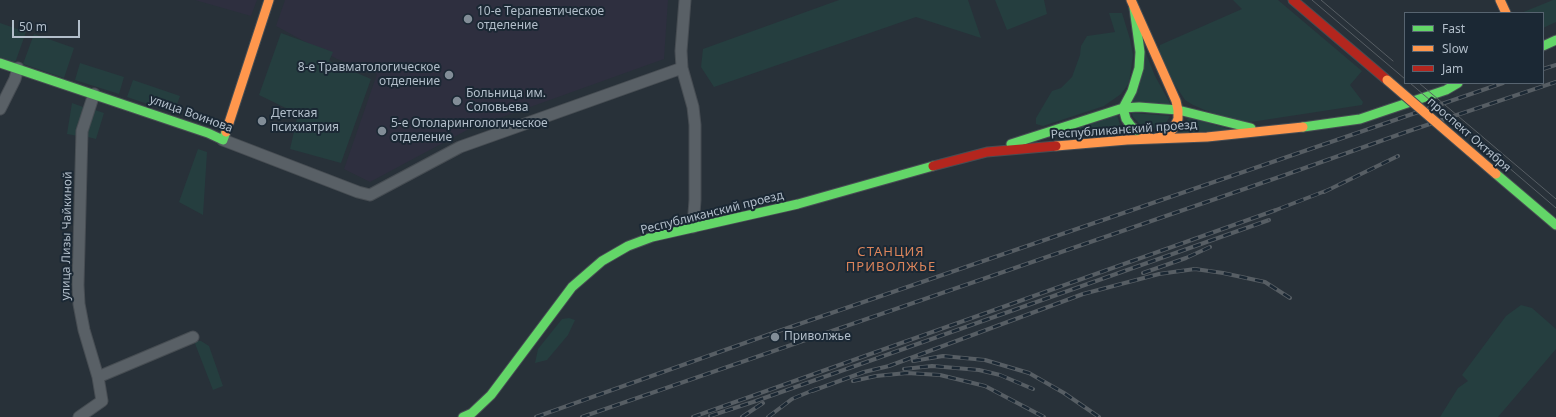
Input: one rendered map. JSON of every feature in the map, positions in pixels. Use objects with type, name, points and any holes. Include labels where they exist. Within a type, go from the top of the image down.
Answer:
[{"type":"main road","points":[[222,140],[269,0]]},
{"type":"main road","name":"проспект Октября","points":[[1293,0],[1556,225]]},
{"type":"main road","points":[[1497,12],[1500,0]]},
{"type":"main road","points":[[1500,0],[1506,12]]},
{"type":"main road","points":[[1132,4],[1176,101],[1178,110],[1178,119],[1173,129],[1163,136],[1153,139],[1145,137],[1131,126],[1126,120],[1123,108],[1134,86],[1139,68],[1140,52],[1137,22],[1132,4]]},
{"type":"main road","points":[[1544,46],[1556,40]]},
{"type":"main road","name":"улица Воинова","points":[[0,63],[208,133],[222,140]]},
{"type":"main road","name":"Республиканский проезд","points":[[1318,126],[1435,84]]},
{"type":"main road","name":"Республиканский проезд","points":[[987,152],[1153,139],[1206,137],[1263,130],[1318,126],[1360,119],[1384,112],[1446,90],[1456,84]]},
{"type":"main road","name":"Республиканский проезд","points":[[463,417],[472,413],[491,395],[572,287],[583,276],[628,246],[652,237],[798,204],[987,152],[1123,108],[1139,107],[1178,110],[1238,126],[1263,130]]},
{"type":"street","points":[[686,0],[681,51],[682,68],[693,107],[695,125],[695,200],[693,227]]},
{"type":"street","points":[[0,109],[15,79],[18,68]]},
{"type":"street","name":"улица Воинова","points":[[222,140],[358,192],[370,195],[460,147],[682,68]]},
{"type":"street","name":"улица Лизы Чайкиной","points":[[79,417],[102,401],[98,377],[84,330],[79,304],[78,285],[82,131],[94,94]]},
{"type":"street","points":[[98,377],[193,337]]},
{"type":"shaded area","points":[[195,0],[257,0],[251,16]]},
{"type":"shaded area","name":"Больница им. Соловьева","points":[[285,0],[668,0],[664,59],[469,129],[370,182],[344,169],[377,74],[337,59],[276,26]]},
{"type":"green space","points":[[839,0],[968,0],[981,38],[916,17],[714,87],[701,67],[703,49]]},
{"type":"green space","points":[[995,0],[1044,0],[1047,14],[1007,30]]},
{"type":"green space","points":[[1233,0],[1278,0],[1362,71],[1350,85],[1363,102],[1362,105],[1251,122],[1221,117],[1185,100],[1175,85],[1159,51],[1160,45],[1242,9]]},
{"type":"green space","points":[[1556,0],[1556,22],[1544,28],[1544,12],[1523,12]]},
{"type":"green space","points":[[1109,13],[1122,13],[1130,39],[1133,55],[1129,83],[1121,94],[1104,106],[1043,126],[1036,124],[1036,118],[1052,91],[1061,88],[1072,77],[1080,55],[1081,46],[1087,36],[1115,32]]},
{"type":"green space","points":[[0,23],[26,32],[15,63],[0,57]]},
{"type":"green space","points":[[281,33],[333,52],[329,61],[371,79],[341,163],[290,149],[298,114],[259,95]]},
{"type":"green space","points":[[34,34],[74,48],[64,78],[23,64]]},
{"type":"green space","points":[[1145,51],[1155,76],[1171,105],[1131,103]]},
{"type":"green space","points":[[80,63],[124,77],[119,94],[75,80]]},
{"type":"green space","points":[[133,80],[180,96],[174,113],[127,97]]},
{"type":"green space","points":[[72,103],[86,108],[78,136],[67,134]]},
{"type":"green space","points":[[92,109],[104,113],[96,139],[84,136]]},
{"type":"green space","points":[[1132,113],[1170,116],[1166,123],[1160,127],[1153,128],[1141,125],[1133,117]]},
{"type":"green space","points":[[1117,115],[1120,125],[1125,132],[1051,137]]},
{"type":"green space","points":[[1188,117],[1232,130],[1179,133],[1185,125]]},
{"type":"green space","points":[[198,149],[207,152],[203,215],[179,202]]},
{"type":"green space","points":[[1521,305],[1532,308],[1556,329],[1556,349],[1498,417],[1440,417],[1458,388],[1468,381],[1462,375],[1506,316]]},
{"type":"green space","points":[[569,318],[575,320],[568,335],[547,360],[535,363],[538,349],[562,319]]},
{"type":"green space","points":[[194,341],[201,341],[209,346],[223,386],[213,390]]},
{"type":"tram line","points":[[1312,0],[1404,78]]},
{"type":"tram line","points":[[1321,0],[1393,61]]},
{"type":"tram line","points":[[1411,84],[1556,208]]},
{"type":"tram line","points":[[1420,84],[1556,199]]},
{"type":"railway","points":[[1544,69],[1556,65]]},
{"type":"railway","points":[[582,417],[1406,132],[1556,82]]},
{"type":"railway","points":[[536,417],[773,333],[1500,84]]},
{"type":"railway","points":[[1324,192],[1398,156]]},
{"type":"railway","points":[[693,417],[1276,210],[1328,190]]},
{"type":"railway","points":[[710,416],[1269,220]]},
{"type":"railway","points":[[1143,273],[1186,258],[1210,247]]},
{"type":"railway","points":[[812,391],[864,372],[889,366],[1083,294],[1159,274],[1195,269],[1223,273],[1265,282],[1290,298]]},
{"type":"railway","points":[[913,361],[943,356],[985,360],[1029,373],[1064,393],[1099,417]]},
{"type":"railway","points":[[904,369],[932,366],[979,370],[1000,375],[1033,389]]},
{"type":"railway","points":[[853,381],[876,376],[907,373],[940,375],[985,386],[1044,417]]},
{"type":"railway","points":[[768,417],[792,399],[816,389]]},
{"type":"railway","points":[[742,417],[763,403]]},
{"type":"traffic: fast","points":[[1134,8],[1140,52],[1139,68],[1132,91],[1123,108],[1126,119],[1131,126],[1143,135]]},
{"type":"traffic: fast","points":[[1544,46],[1556,40]]},
{"type":"traffic: fast","points":[[0,63],[208,133],[223,140],[226,132]]},
{"type":"traffic: fast","points":[[1303,127],[1360,119],[1446,90],[1456,84]]},
{"type":"traffic: fast","points":[[1011,144],[1123,108],[1139,107],[1178,110],[1251,128]]},
{"type":"traffic: fast","points":[[463,417],[472,413],[491,395],[572,287],[602,261],[628,246],[652,237],[798,204],[933,166]]},
{"type":"traffic: fast","points":[[1496,174],[1556,225]]},
{"type":"traffic: slow","points":[[226,132],[269,0]]},
{"type":"traffic: slow","points":[[1131,0],[1176,101],[1178,110],[1178,119],[1173,129],[1163,136],[1153,139],[1143,135]]},
{"type":"traffic: slow","points":[[1500,0],[1506,12]]},
{"type":"traffic: slow","points":[[1387,80],[1496,174]]},
{"type":"traffic: slow","points":[[1056,146],[1127,140],[1207,137],[1303,127]]},
{"type":"traffic: jam","points":[[1293,0],[1387,80]]},
{"type":"traffic: jam","points":[[933,166],[987,152],[1056,146]]},
{"type":"place","name":"10-е Терапевтическое отделение","points":[[468,19]]},
{"type":"place","name":"8-е Травматологическое отделение","points":[[449,75]]},
{"type":"place","name":"Больница им. Соловьева","points":[[457,101]]},
{"type":"place","name":"Детская психиатрия","points":[[262,121]]},
{"type":"place","name":"5-е Отоларингологическое отделение","points":[[382,131]]},
{"type":"place","name":"Приволжье","points":[[775,337]]},
{"type":"district","name":"СТАНЦИЯ ПРИВОЛЖЬЕ","points":[[891,260]]}]
